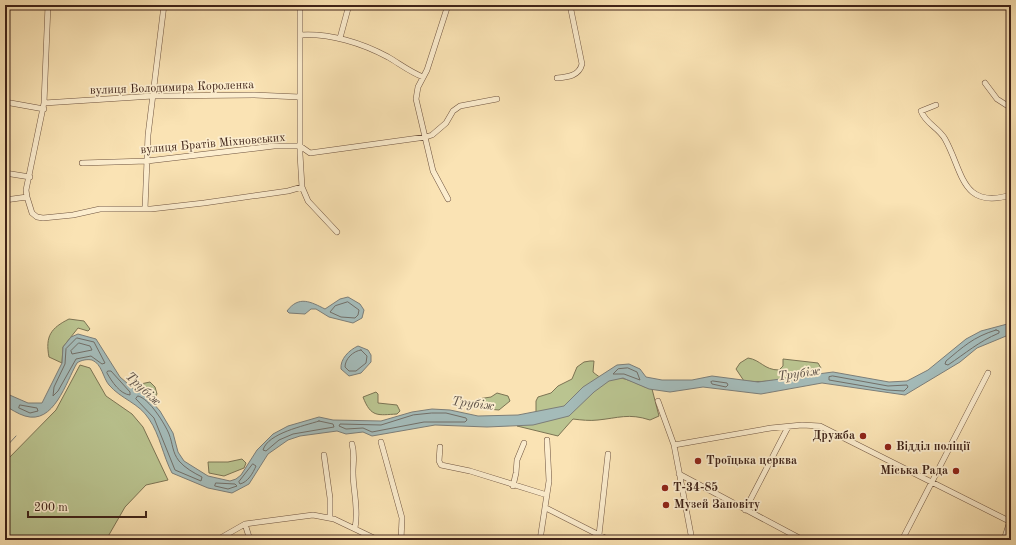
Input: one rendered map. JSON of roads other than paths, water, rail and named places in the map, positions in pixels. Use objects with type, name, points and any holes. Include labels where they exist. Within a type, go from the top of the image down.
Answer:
[{"type":"street","points":[[48,5],[44,109],[27,197],[32,213],[37,217],[73,216],[100,209],[145,209],[204,203],[288,191],[302,187]]},
{"type":"street","points":[[145,209],[147,161],[153,96],[164,5]]},
{"type":"street","points":[[300,5],[300,146],[302,187],[308,202],[337,232]]},
{"type":"street","points":[[340,38],[349,5]]},
{"type":"street","points":[[448,5],[423,77],[418,87],[416,99],[433,171],[448,199]]},
{"type":"street","points":[[557,78],[576,74],[580,70],[582,64],[570,5]]},
{"type":"street","points":[[300,35],[318,34],[340,38],[386,56],[411,72],[423,77]]},
{"type":"street","points":[[986,83],[997,99],[1011,108]]},
{"type":"street","name":"вулиця Володимира Короленка","points":[[44,103],[153,96],[263,95],[300,97]]},
{"type":"street","name":"вулиця Братів Міхновських","points":[[82,164],[147,161],[274,146],[300,146],[310,153],[426,137],[432,135],[446,123],[453,112],[460,106],[497,99]]},
{"type":"street","points":[[5,102],[44,109]]},
{"type":"street","points":[[936,105],[921,111],[945,139],[966,186],[974,193],[989,199],[1011,195]]},
{"type":"street","points":[[5,173],[30,177]]},
{"type":"street","points":[[5,200],[27,197]]},
{"type":"street","points":[[902,540],[988,373]]},
{"type":"street","points":[[658,401],[674,445],[692,540]]},
{"type":"street","points":[[674,445],[763,429],[814,425],[822,427],[1010,521],[1004,540]]},
{"type":"street","points":[[745,510],[788,426]]},
{"type":"street","points":[[540,540],[547,496],[549,466],[547,440]]},
{"type":"street","points":[[381,442],[402,518],[401,540]]},
{"type":"street","points":[[513,486],[517,460],[524,443]]},
{"type":"street","points":[[352,444],[355,461],[353,473],[357,514],[355,528]]},
{"type":"street","points":[[440,447],[439,461],[441,465],[470,471],[547,496]]},
{"type":"street","points":[[599,535],[608,454]]},
{"type":"street","points":[[324,455],[330,498],[330,518]]},
{"type":"street","points":[[679,474],[802,540]]},
{"type":"street","points":[[546,508],[607,540]]},
{"type":"street","points":[[217,540],[245,524],[303,515],[330,518],[355,528],[378,540]]},
{"type":"street","points":[[245,524],[250,540]]},
{"type":"water","points":[[348,297],[360,304],[364,310],[362,318],[353,323],[329,317],[316,309],[311,309],[305,314],[289,313],[287,311],[296,303],[301,301],[310,302],[325,309],[340,299]]},
{"type":"water","points":[[1011,323],[1011,334],[977,348],[960,362],[905,395],[822,383],[761,394],[703,387],[670,392],[649,389],[623,378],[609,381],[594,392],[569,416],[533,425],[487,427],[435,425],[372,436],[363,432],[346,434],[337,431],[300,436],[288,440],[268,454],[249,484],[232,493],[208,488],[172,473],[156,432],[149,419],[140,409],[109,385],[98,365],[92,360],[84,360],[77,363],[58,400],[44,414],[35,417],[25,416],[5,406],[5,393],[28,403],[42,403],[62,363],[63,347],[71,337],[78,334],[96,339],[120,377],[135,390],[145,394],[160,411],[173,433],[178,452],[184,461],[208,476],[230,481],[241,475],[257,450],[273,434],[288,426],[319,417],[333,420],[381,421],[412,412],[432,409],[450,410],[478,416],[518,415],[564,406],[583,387],[617,365],[629,364],[640,369],[646,377],[662,380],[692,380],[712,376],[758,382],[833,372],[889,382],[907,381],[928,370],[966,339],[981,331]]},
{"type":"water","points":[[358,346],[368,350],[371,355],[371,362],[361,373],[349,376],[341,369],[341,365],[348,352]]},
{"type":"waterway","points":[[5,448],[16,436]]},
{"type":"place","name":"Дружба","points":[[863,436]]},
{"type":"place","name":"Відділ поліції","points":[[888,447]]},
{"type":"place","name":"Троїцька церква","points":[[698,461]]},
{"type":"place","name":"Міська Рада","points":[[956,471]]},
{"type":"place","name":"Т-34-85","points":[[665,488]]},
{"type":"place","name":"Музей Заповіту","points":[[666,505]]},
{"type":"water label","name":"Трубіж","points":[[799,374]]},
{"type":"water label","name":"Трубіж","points":[[143,389]]},
{"type":"water label","name":"Трубіж","points":[[473,404]]}]
